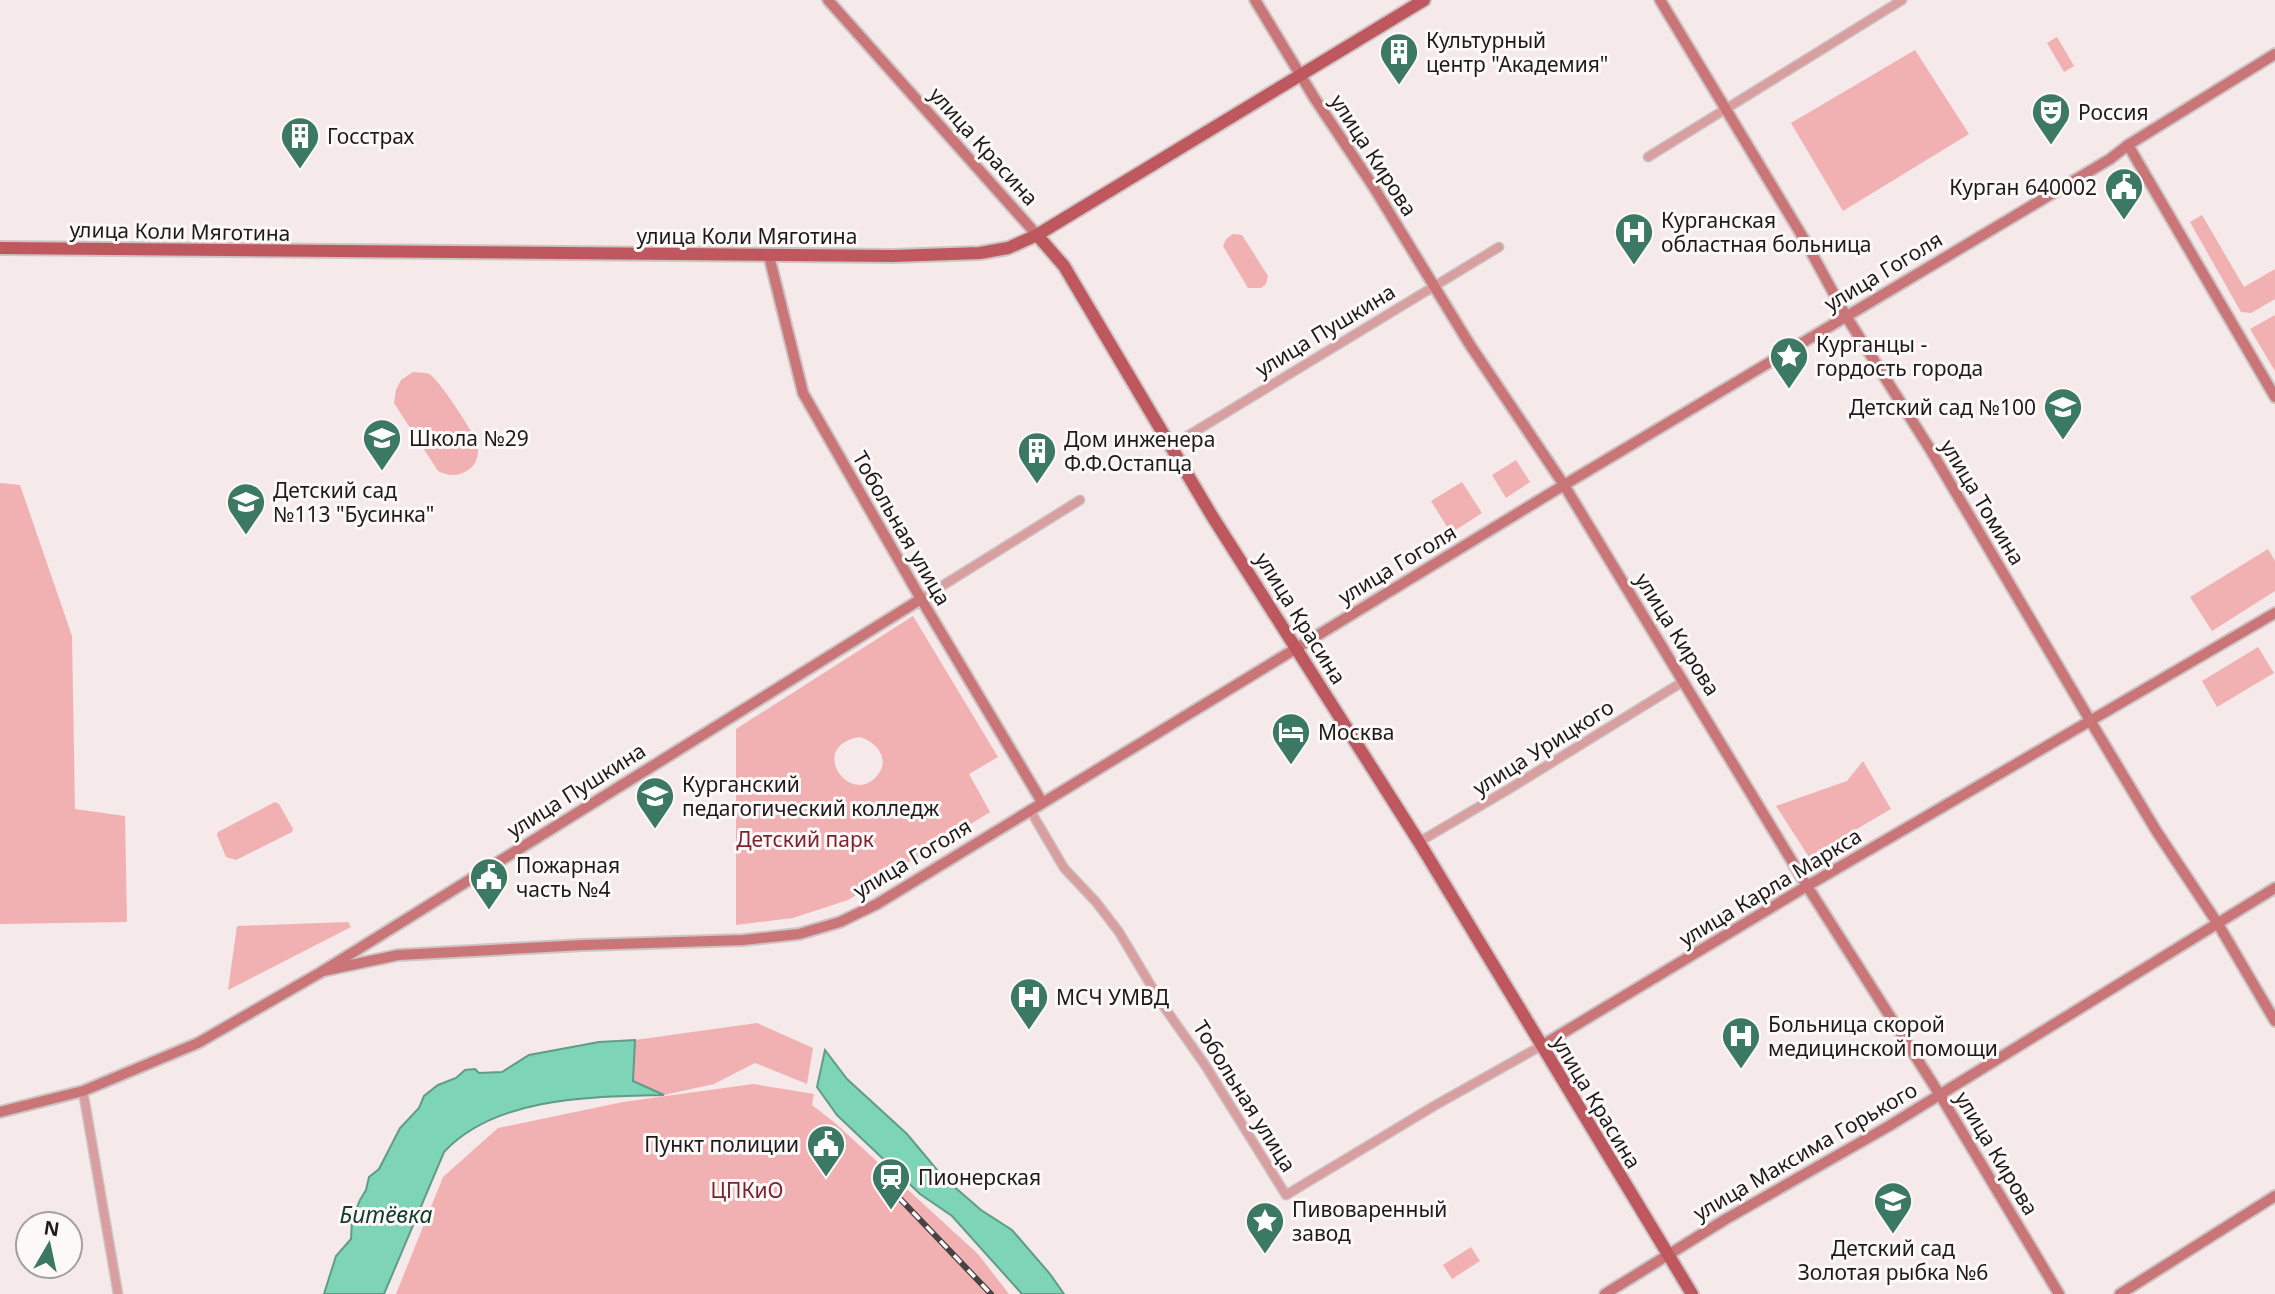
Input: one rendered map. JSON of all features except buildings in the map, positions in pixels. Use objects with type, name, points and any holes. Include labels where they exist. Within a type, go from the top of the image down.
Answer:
[{"type":"main road","name":"улица Коли Мяготина","points":[[0,248],[769,256],[980,253],[1008,248],[1037,235],[1424,0]]},
{"type":"main road","name":"улица Красина","points":[[1037,235],[1064,266],[1212,516],[1419,842],[1692,1294]]},
{"type":"street","name":"улица Красина","points":[[828,0],[1037,235]]},
{"type":"street","name":"улица Кирова","points":[[1255,0],[1470,345],[1564,485],[1807,886],[1940,1095],[2059,1294]]},
{"type":"street","name":"улица Томина","points":[[1660,0],[1727,109],[1846,316],[1930,449],[2157,832],[2218,924],[2275,1021]]},
{"type":"street","points":[[1648,157],[1902,0]]},
{"type":"street","name":"улица Гоголя","points":[[323,971],[398,955],[743,940],[799,934],[839,922],[877,904],[1564,485],[2110,159],[2128,145],[2275,54]]},
{"type":"street","points":[[2128,145],[2275,397]]},
{"type":"street","name":"улица Пушкина","points":[[1171,446],[1499,247]]},
{"type":"street","name":"Тобольная улица","points":[[769,256],[803,393],[1042,802]]},
{"type":"street","name":"улица Пушкина","points":[[0,1112],[83,1091],[198,1043],[323,971],[1080,500]]},
{"type":"street","name":"улица Карла Маркса","points":[[1286,1195],[1807,886],[2275,614]]},
{"type":"street","name":"улица Урицкого","points":[[1419,842],[1684,681]]},
{"type":"street","name":"Тобольная улица","points":[[1030,810],[1064,868],[1097,902],[1119,932],[1286,1195]]},
{"type":"street","name":"улица Максима Горького","points":[[1605,1294],[1667,1254],[1940,1095],[2275,888]]},
{"type":"street","points":[[83,1091],[118,1294]]},
{"type":"street","points":[[2120,1294],[2275,1196]]},
{"type":"green space","points":[[2057,37],[2074,66],[2064,72],[2047,43]]},
{"type":"green space","points":[[1915,50],[1969,134],[1843,211],[1791,123]]},
{"type":"green space","points":[[2202,215],[2244,287],[2275,269],[2275,299],[2251,313],[2241,312],[2190,222]]},
{"type":"green space","points":[[1233,234],[1242,235],[1268,276],[1266,284],[1261,288],[1248,288],[1223,246],[1226,239]]},
{"type":"green space","points":[[2275,315],[2275,371],[2250,329]]},
{"type":"green space","points":[[413,372],[427,373],[440,385],[473,435],[477,445],[477,457],[474,464],[461,474],[438,471],[394,403],[401,380]]},
{"type":"green space","points":[[1516,460],[1530,482],[1506,498],[1492,475]]},
{"type":"green space","points":[[1462,482],[1482,513],[1451,533],[1431,501]]},
{"type":"green space","points":[[0,483],[20,485],[72,636],[75,809],[125,816],[127,922],[0,924]]},
{"type":"green space","points":[[2268,549],[2275,561],[2275,591],[2212,631],[2190,597]]},
{"type":"green space","name":"Детский парк","points":[[913,616],[998,757],[969,774],[990,812],[848,900],[793,918],[736,925],[736,729]],"holes":[[[859,737],[879,750],[882,767],[868,783],[857,785],[847,781],[839,773],[835,763],[836,752],[843,743]]]},
{"type":"green space","points":[[2258,647],[2274,673],[2217,707],[2202,681]]},
{"type":"green space","points":[[1863,761],[1891,809],[1809,857],[1776,806],[1847,781]]},
{"type":"green space","points":[[275,802],[279,804],[293,829],[292,832],[236,860],[226,857],[218,832]]},
{"type":"green space","points":[[348,922],[351,927],[228,990],[237,926]]},
{"type":"green space","points":[[757,1023],[813,1048],[807,1084],[755,1063],[714,1084],[664,1095],[633,1081],[635,1040]]},
{"type":"green space","name":"ЦПКиО","points":[[753,1084],[814,1094],[812,1105],[978,1254],[1009,1294],[396,1294],[443,1177],[498,1128],[623,1102]]},
{"type":"green space","points":[[1471,1247],[1480,1261],[1452,1279],[1443,1265]]},
{"type":"water","name":"Битёвка","points":[[635,1040],[633,1081],[664,1095],[547,1103],[490,1120],[465,1134],[444,1152],[384,1294],[324,1294],[336,1256],[351,1239],[352,1220],[369,1177],[379,1169],[400,1128],[419,1108],[424,1096],[465,1070],[475,1069],[479,1073],[502,1072],[529,1055],[599,1042]]},
{"type":"water","points":[[825,1050],[847,1079],[907,1134],[943,1177],[981,1210],[1012,1230],[1064,1294],[1022,1294],[952,1216],[920,1194],[837,1115],[817,1087]]},
{"type":"railway","points":[[885,1183],[991,1294]]},
{"type":"place","name":"Культурный центр \"Академия\"","points":[[1399,86]]},
{"type":"place","name":"Россия","points":[[2051,146]]},
{"type":"place","name":"Госстрах","points":[[300,170]]},
{"type":"place","name":"Курган 640002","points":[[2124,221]]},
{"type":"place","name":"Курганская областная больница","points":[[1634,266]]},
{"type":"place","name":"Курганцы - гордость города","points":[[1789,390]]},
{"type":"place","name":"Детский сад №100","points":[[2063,441]]},
{"type":"place","name":"Школа №29","points":[[382,472]]},
{"type":"place","name":"Дом инженера Ф.Ф.Остапца","points":[[1037,485]]},
{"type":"place","name":"Детский сад №113 \"Бусинка\"","points":[[246,536]]},
{"type":"place","name":"Москва","points":[[1291,766]]},
{"type":"place","name":"Курганский педагогический колледж","points":[[655,830]]},
{"type":"place","name":"Пожарная часть №4","points":[[489,911]]},
{"type":"place","name":"МСЧ УМВД","points":[[1029,1031]]},
{"type":"place","name":"Больница скорой медицинской помощи","points":[[1741,1070]]},
{"type":"place","name":"Пункт полиции","points":[[826,1178]]},
{"type":"place","name":"Пионерская","points":[[891,1211]]},
{"type":"place","name":"Детский сад Золотая рыбка №6","points":[[1893,1235]]},
{"type":"place","name":"Пивоваренный завод","points":[[1265,1255]]}]
